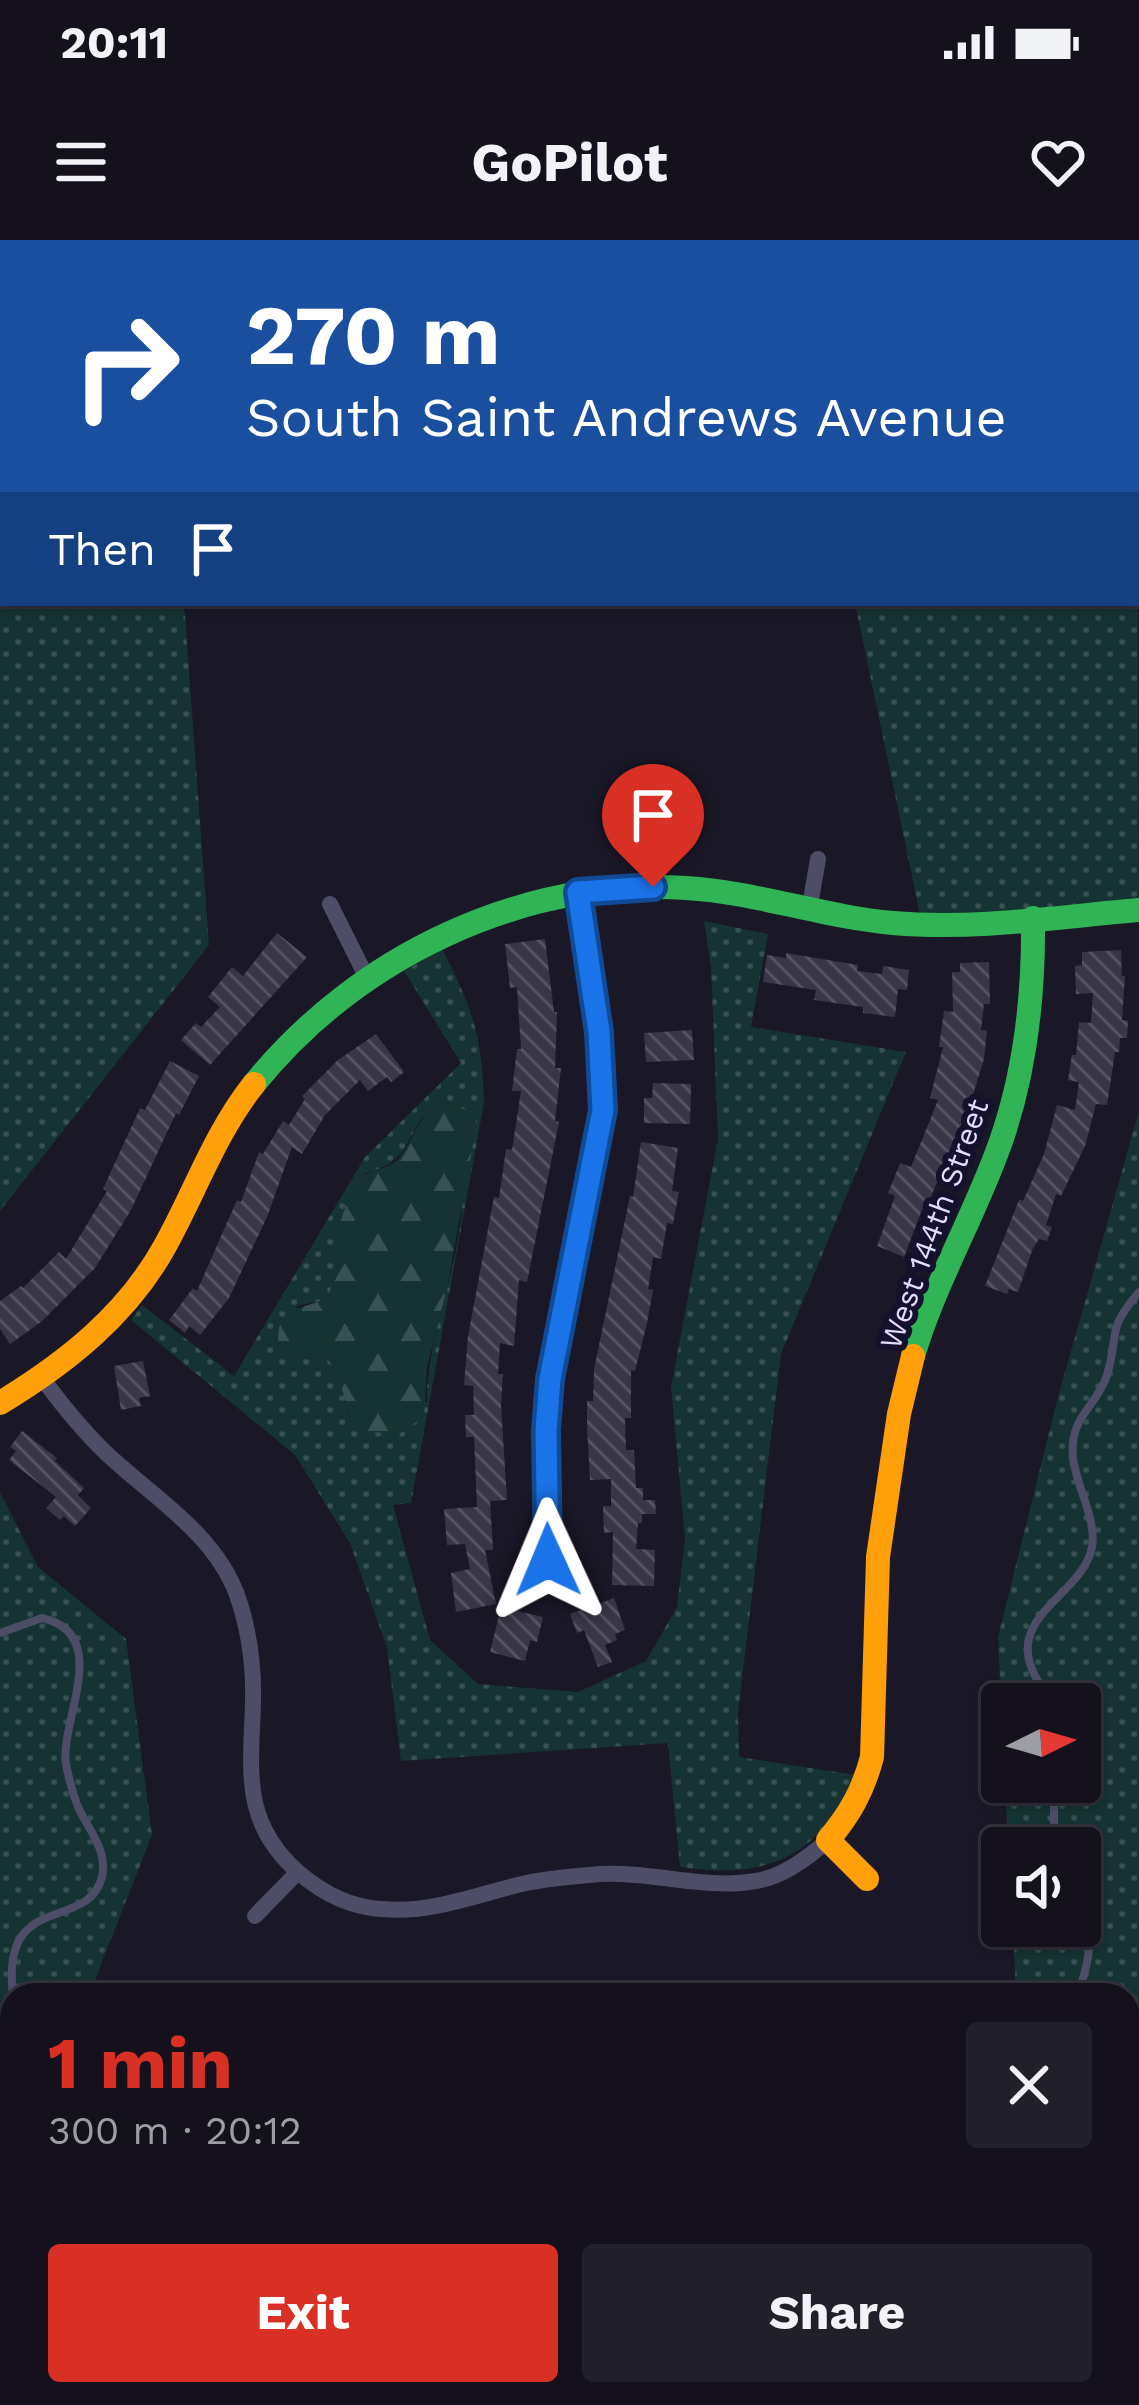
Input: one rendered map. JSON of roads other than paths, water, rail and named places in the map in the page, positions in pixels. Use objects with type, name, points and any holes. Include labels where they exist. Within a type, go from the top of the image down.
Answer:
[{"type":"street","points":[[808,911],[818,859]]},
{"type":"street","points":[[0,1403],[86,1345],[132,1294],[160,1253],[216,1139],[245,1094],[296,1040],[423,945],[476,918],[578,892],[687,888],[808,911],[922,924],[1139,910]]},
{"type":"street","points":[[548,1560],[550,1379],[603,1110],[599,1032],[578,892]]},
{"type":"street","points":[[330,904],[369,982]]},
{"type":"street","name":"West 144th Street","points":[[828,1840],[841,1828],[864,1786],[876,1744],[874,1595],[897,1427],[929,1310],[989,1174],[1010,1109],[1030,1025],[1033,918]]},
{"type":"street","points":[[42,1378],[95,1442],[184,1520],[236,1590],[250,1645],[253,1700],[248,1774],[253,1799],[273,1845],[298,1872],[331,1895],[356,1906],[427,1909],[531,1882],[605,1874],[672,1877],[722,1886],[763,1880],[807,1859],[828,1840],[867,1879]]},
{"type":"street","points":[[255,1916],[298,1872]]},
{"type":"lane","points":[[1042,1683],[1032,1668],[1032,1633],[1039,1615],[1084,1566],[1091,1550],[1092,1530],[1076,1475],[1074,1431],[1105,1381],[1115,1324],[1139,1292]]},
{"type":"lane","points":[[0,1633],[41,1618],[61,1626],[75,1648],[80,1684],[66,1735],[65,1760],[76,1802],[100,1847],[103,1870],[88,1899],[32,1922],[17,1939],[11,1961],[12,1983]]},
{"type":"lane","points":[[1081,1983],[1090,1947]]}]
